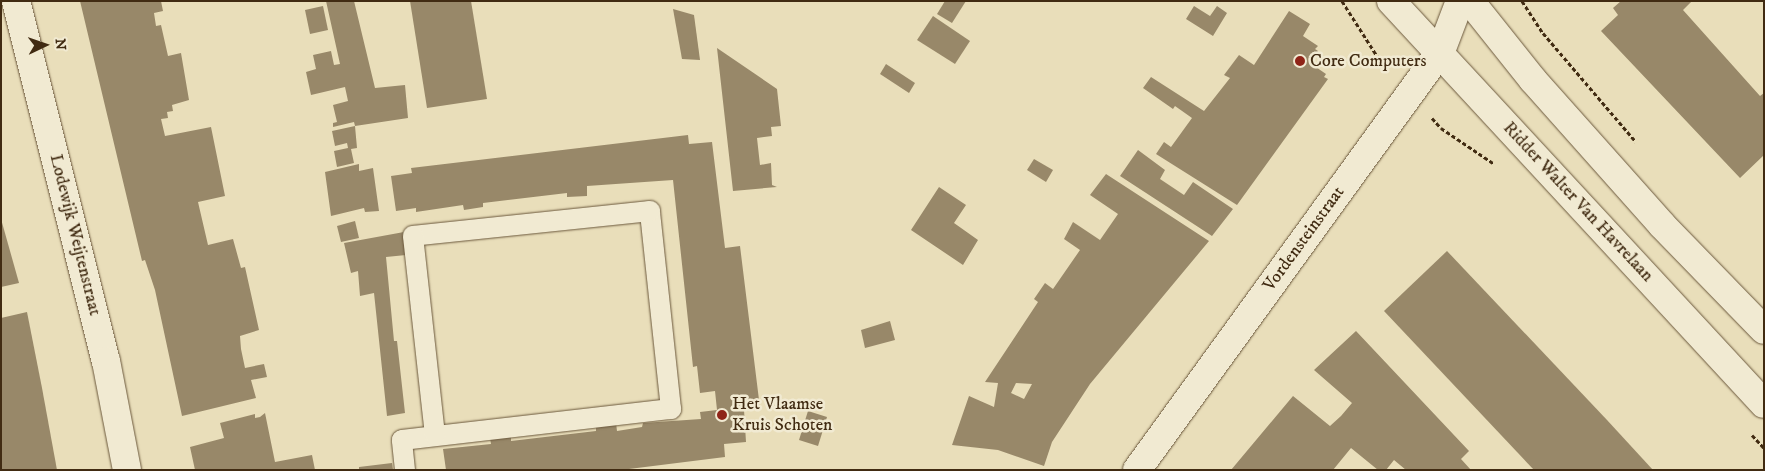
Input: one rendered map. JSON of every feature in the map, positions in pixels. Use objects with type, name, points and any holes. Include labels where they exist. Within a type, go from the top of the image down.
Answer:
[{"type":"street","name":"Lodewijk Weijtenstraat","points":[[16,1],[106,361],[127,470]]},
{"type":"street","name":"Ridder Walter Van Havrelaan","points":[[1391,1],[1441,51],[1764,404]]},
{"type":"street","name":"Vordensteinstraat","points":[[1137,470],[1441,51],[1460,1]]},
{"type":"street","points":[[1470,1],[1533,80],[1655,218],[1764,330]]},
{"type":"lane","points":[[405,470],[402,440],[671,409],[650,211],[413,236],[435,435]]},
{"type":"path","points":[[1342,1],[1382,66]]},
{"type":"path","points":[[1522,1],[1543,33],[1641,148]]},
{"type":"building","points":[[80,1],[161,1],[163,11],[154,13],[156,26],[161,25],[168,56],[181,53],[189,100],[172,105],[173,111],[167,112],[168,118],[161,119],[165,136],[211,127],[225,196],[198,202],[208,245],[233,239],[241,268],[245,267],[259,330],[240,336],[241,349],[245,368],[264,364],[267,377],[251,380],[256,398],[182,416],[155,290],[145,260],[142,261]]},
{"type":"building","points":[[326,1],[354,1],[375,88],[405,85],[408,118],[355,126],[354,122],[333,127],[333,123],[337,122],[333,105],[348,101],[345,87],[311,95],[306,72],[316,69],[313,55],[331,51],[334,65],[340,64]]},
{"type":"building","points":[[410,1],[471,1],[487,99],[427,108]]},
{"type":"building","points":[[945,1],[966,1],[952,23],[937,14]]},
{"type":"building","points":[[1621,1],[1692,1],[1683,10],[1760,96],[1764,93],[1764,155],[1740,178],[1601,31],[1618,15],[1613,8]]},
{"type":"building","points":[[323,6],[328,30],[310,34],[305,10]]},
{"type":"building","points":[[1194,6],[1210,16],[1217,6],[1227,13],[1213,36],[1186,19]]},
{"type":"building","points":[[673,9],[694,15],[700,60],[682,59]]},
{"type":"building","points":[[1289,11],[1310,24],[1303,36],[1318,46],[1315,49],[1318,51],[1310,63],[1326,74],[1324,77],[1328,79],[1237,205],[1156,154],[1164,142],[1171,147],[1192,118],[1175,106],[1173,109],[1143,88],[1151,77],[1204,111],[1230,78],[1224,75],[1239,55],[1254,65]]},
{"type":"building","points":[[933,16],[970,41],[955,64],[917,40]]},
{"type":"building","points":[[717,48],[777,89],[781,126],[771,127],[772,136],[757,138],[760,165],[771,163],[772,185],[777,187],[733,191]]},
{"type":"building","points":[[886,64],[915,83],[909,93],[880,74]]},
{"type":"building","points":[[355,126],[357,148],[351,149],[354,163],[337,167],[334,151],[348,148],[347,143],[335,146],[332,131]]},
{"type":"building","points":[[688,135],[689,144],[712,142],[725,248],[740,246],[760,408],[744,410],[746,442],[724,444],[725,457],[621,470],[446,470],[443,449],[491,444],[490,438],[511,435],[511,441],[596,431],[596,425],[616,423],[617,431],[642,427],[643,423],[701,419],[700,412],[717,410],[715,391],[700,393],[697,366],[693,367],[673,180],[587,186],[587,196],[567,197],[567,193],[483,203],[483,207],[464,210],[463,205],[416,212],[416,208],[396,211],[391,176],[412,173],[411,168]]},
{"type":"building","points":[[1138,150],[1165,170],[1160,179],[1184,195],[1193,182],[1233,209],[1212,236],[1120,176]]},
{"type":"building","points":[[1034,159],[1053,170],[1046,182],[1027,170]]},
{"type":"building","points":[[359,164],[359,171],[373,168],[379,211],[365,212],[364,208],[331,216],[325,172]]},
{"type":"building","points":[[1106,174],[1209,241],[1090,384],[1052,442],[1044,466],[998,450],[952,445],[969,396],[994,407],[998,383],[985,382],[1038,302],[1034,299],[1045,283],[1053,289],[1080,250],[1064,239],[1073,222],[1100,240],[1118,214],[1090,195]],"holes":[[[1016,383],[1032,384],[1024,399],[1011,393]]]},
{"type":"building","points":[[939,187],[966,205],[954,223],[978,240],[963,265],[911,230]]},
{"type":"building","points":[[1,219],[19,283],[1,287]]},
{"type":"building","points":[[355,221],[359,238],[341,242],[337,226]]},
{"type":"building","points":[[404,232],[406,255],[386,257],[394,341],[397,341],[405,413],[387,416],[374,293],[360,296],[358,271],[351,273],[344,243]]},
{"type":"building","points":[[1447,251],[1653,470],[1534,470],[1384,311]]},
{"type":"building","points":[[27,312],[57,470],[1,470],[1,318]]},
{"type":"building","points":[[890,321],[895,340],[865,348],[861,330]]},
{"type":"building","points":[[1356,331],[1469,451],[1461,459],[1471,470],[1406,470],[1394,460],[1386,470],[1378,470],[1351,448],[1333,470],[1231,470],[1293,396],[1330,426],[1341,416],[1352,403],[1314,370]]},
{"type":"building","points":[[808,411],[827,417],[818,446],[799,440]]},
{"type":"building","points":[[265,413],[275,462],[312,455],[315,470],[195,470],[190,447],[224,438],[220,423],[255,414],[255,418],[260,417]]},
{"type":"building","points":[[392,463],[393,470],[359,470],[359,467]]},
{"type":"place","name":"Core Computers","points":[[1300,61]]},
{"type":"place","name":"Het Vlaamse Kruis Schoten","points":[[722,415]]}]
